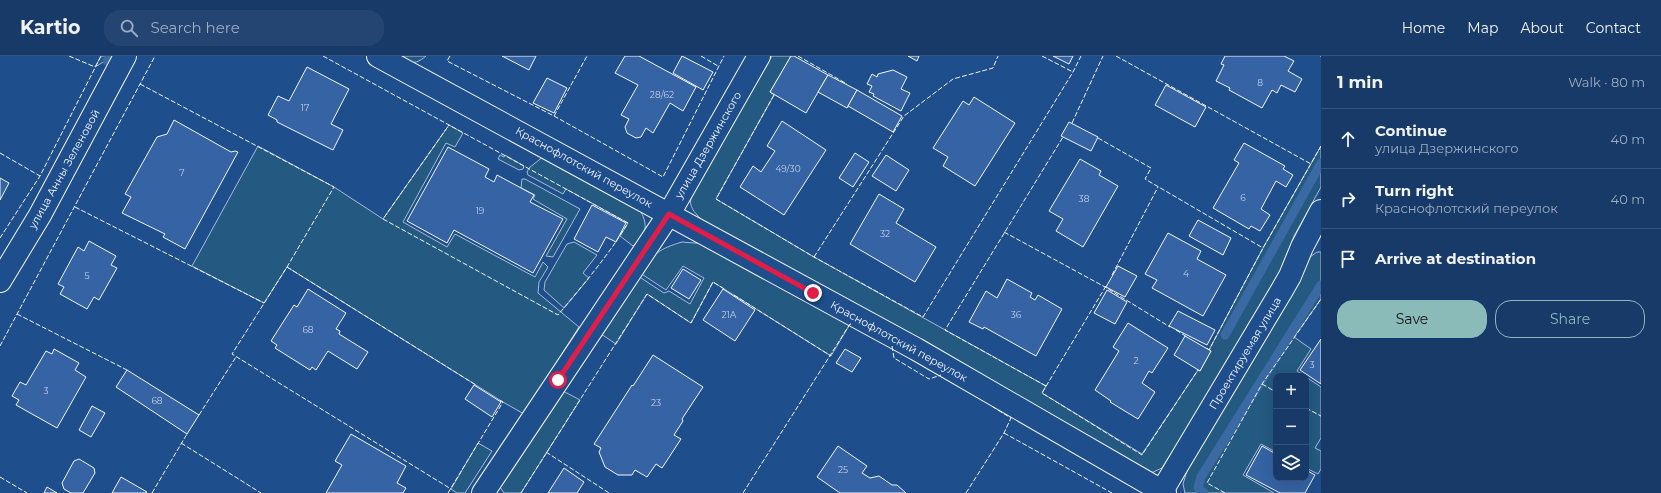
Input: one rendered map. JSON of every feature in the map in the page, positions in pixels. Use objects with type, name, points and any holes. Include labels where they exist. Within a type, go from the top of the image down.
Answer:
[{"type":"street","name":"улица Анны Зеленовой","points":[[0,281],[40,215],[125,56]]},
{"type":"street","name":"Краснофлотский переулок","points":[[378,56],[916,349],[1163,492]]},
{"type":"street","name":"улица Дзержинского","points":[[482,493],[669,214],[759,56]]},
{"type":"street","name":"Проектируемая улица","points":[[1163,492],[1282,290],[1321,211]]},
{"type":"shaded area","points":[[101,56],[118,56],[112,67],[105,61],[95,67]]},
{"type":"shaded area","points":[[398,56],[426,56],[418,61],[409,62]]},
{"type":"shaded area","points":[[772,56],[791,56],[770,92],[774,95],[716,199],[814,257],[1046,386],[1042,393],[1142,454],[1198,370],[1200,371],[1211,351],[1209,350],[1263,248],[1321,146],[1321,187],[1294,236],[1279,274],[1250,328],[1162,468],[1151,473],[703,221],[699,217],[691,206],[691,199],[694,189]]},
{"type":"shaded area","points":[[449,125],[463,133],[455,147],[446,143],[403,222],[447,247],[455,234],[535,277],[543,262],[548,267],[539,282],[538,293],[579,327],[524,414],[287,267],[264,303],[192,266],[258,146],[334,187],[383,219]]},
{"type":"shaded area","points":[[500,155],[504,157],[505,155],[524,166],[523,169],[519,170],[498,159]]},
{"type":"shaded area","points":[[544,156],[637,206],[645,222],[642,237],[633,246],[620,236],[628,223],[566,189],[563,194],[528,175],[527,172],[529,168]]},
{"type":"shaded area","points":[[522,179],[525,179],[580,209],[553,257],[546,256],[567,219],[533,199],[535,195],[521,188]]},
{"type":"shaded area","points":[[574,242],[597,255],[583,273],[589,278],[564,308],[544,290],[545,282],[567,244]]},
{"type":"shaded area","points":[[682,242],[707,244],[850,324],[831,356],[713,282],[691,323],[647,294],[616,344],[601,334],[638,276],[664,293],[669,291],[690,304],[704,278],[683,266],[666,290],[640,273],[653,256],[668,247]]},
{"type":"shaded area","points":[[1317,252],[1321,252],[1321,299],[1294,337],[1311,349],[1297,371],[1300,373],[1273,373],[1273,450],[1261,444],[1243,475],[1274,493],[1185,493],[1183,484],[1187,471],[1291,293],[1310,257]]},
{"type":"shaded area","points":[[1309,379],[1321,387],[1321,438],[1315,448],[1321,451],[1321,469],[1318,474],[1309,470]]},
{"type":"shaded area","points":[[563,391],[580,400],[521,493],[504,493],[500,487]]},
{"type":"shaded area","points":[[478,443],[492,451],[465,493],[457,493],[451,489]]},
{"type":"building","points":[[502,56],[536,56],[529,70]]},
{"type":"building","points":[[625,56],[639,56],[696,87],[683,111],[670,103],[653,133],[646,128],[641,137],[636,138],[627,133],[625,127],[629,119],[621,115],[638,85],[615,73]]},
{"type":"building","points":[[682,56],[713,72],[703,90],[673,73]]},
{"type":"building","points":[[791,56],[794,56],[828,75],[806,113],[770,92]]},
{"type":"building","points":[[908,56],[919,56],[917,61]]},
{"type":"building","points":[[1053,56],[1073,56],[1069,64]]},
{"type":"building","points":[[1225,56],[1284,56],[1294,61],[1288,71],[1302,79],[1295,92],[1281,85],[1277,93],[1272,90],[1262,108],[1216,81],[1224,65],[1221,64]]},
{"type":"building","points":[[307,67],[349,89],[331,124],[343,130],[333,150],[277,122],[277,120],[268,115],[278,96],[289,101]]},
{"type":"building","points":[[893,70],[907,77],[901,89],[910,93],[901,111],[873,96],[874,94],[869,92],[872,86],[867,84],[872,74],[877,77],[878,74]]},
{"type":"building","points":[[828,75],[857,90],[847,108],[818,92]]},
{"type":"building","points":[[547,78],[567,88],[554,113],[533,103]]},
{"type":"building","points":[[1166,85],[1206,107],[1195,127],[1155,105]]},
{"type":"building","points":[[857,90],[902,116],[893,132],[848,106]]},
{"type":"building","points":[[974,97],[1015,123],[975,186],[943,166],[948,157],[933,148],[963,101],[969,105]]},
{"type":"building","points":[[174,120],[231,152],[238,152],[185,249],[163,237],[165,234],[122,213],[131,197],[125,194],[157,137],[167,134]]},
{"type":"building","points":[[782,121],[826,150],[784,215],[740,187],[753,166],[761,172],[775,151],[767,146]]},
{"type":"building","points":[[1069,122],[1098,137],[1091,151],[1061,136]]},
{"type":"building","points":[[1244,143],[1285,166],[1283,169],[1293,175],[1286,187],[1276,181],[1261,209],[1270,215],[1260,231],[1251,226],[1249,229],[1213,208],[1239,163],[1234,160]]},
{"type":"building","points":[[448,147],[489,169],[485,177],[494,182],[497,175],[534,195],[530,202],[563,219],[533,273],[454,230],[447,243],[407,221]]},
{"type":"building","points":[[855,153],[869,162],[853,187],[839,178]]},
{"type":"building","points":[[886,155],[909,170],[896,191],[872,176]]},
{"type":"building","points":[[1080,159],[1101,171],[1099,175],[1118,186],[1083,247],[1056,231],[1063,219],[1049,211]]},
{"type":"building","points":[[0,178],[9,183],[0,200]]},
{"type":"building","points":[[879,194],[904,209],[896,223],[936,247],[915,282],[850,244]]},
{"type":"building","points":[[592,205],[626,223],[616,242],[606,237],[598,252],[574,239]]},
{"type":"building","points":[[1198,220],[1231,238],[1223,255],[1189,236]]},
{"type":"building","points":[[1168,233],[1201,251],[1197,259],[1226,275],[1203,316],[1152,288],[1157,280],[1145,274]]},
{"type":"building","points":[[89,241],[116,256],[111,265],[117,268],[99,300],[94,297],[87,309],[60,294],[64,287],[58,284],[78,247],[84,251]]},
{"type":"building","points":[[1118,266],[1137,276],[1125,297],[1106,287]]},
{"type":"building","points":[[683,269],[701,280],[689,299],[671,288]]},
{"type":"building","points":[[1007,279],[1032,293],[1030,297],[1035,300],[1038,295],[1062,309],[1036,356],[984,327],[983,329],[969,322],[986,291],[997,298]]},
{"type":"building","points":[[308,289],[346,313],[336,329],[340,331],[339,334],[368,352],[357,369],[328,351],[316,370],[312,367],[310,370],[275,348],[277,345],[271,341],[294,305],[297,307]]},
{"type":"building","points":[[723,289],[755,310],[735,341],[703,320]]},
{"type":"building","points":[[1107,290],[1127,302],[1115,324],[1094,313]]},
{"type":"building","points":[[1178,311],[1215,330],[1207,345],[1169,326]]},
{"type":"building","points":[[1128,323],[1168,348],[1152,373],[1149,371],[1142,383],[1155,392],[1138,419],[1110,402],[1111,401],[1095,390],[1119,351],[1113,347]]},
{"type":"building","points":[[1185,336],[1211,351],[1200,371],[1174,355]]},
{"type":"building","points":[[1321,339],[1321,384],[1309,376],[1309,373],[1304,373],[1300,370]]},
{"type":"building","points":[[54,349],[79,363],[75,370],[86,377],[57,428],[16,405],[19,400],[12,396],[20,382],[26,385],[46,351],[52,354]]},
{"type":"building","points":[[845,349],[861,358],[852,372],[836,363]]},
{"type":"building","points":[[653,355],[703,387],[682,419],[683,421],[674,435],[681,439],[662,468],[656,464],[647,477],[635,470],[632,475],[618,475],[605,467],[599,452],[601,448],[594,444]]},
{"type":"building","points":[[127,370],[199,415],[187,434],[116,387]]},
{"type":"building","points":[[474,385],[501,402],[492,417],[465,399]]},
{"type":"building","points":[[92,406],[105,413],[91,437],[79,430]]},
{"type":"building","points":[[351,434],[406,466],[397,483],[406,488],[403,493],[326,493],[342,465],[335,461]]},
{"type":"building","points":[[838,446],[867,466],[862,473],[870,478],[879,476],[892,485],[897,485],[906,493],[840,493],[817,477]]},
{"type":"building","points":[[1262,446],[1273,452],[1273,481],[1309,481],[1309,472],[1315,475],[1305,493],[1280,493],[1246,475]]},
{"type":"building","points":[[79,459],[94,468],[95,473],[83,493],[71,493],[64,489],[62,483],[74,461]]},
{"type":"building","points":[[564,468],[584,482],[577,493],[548,493]]},
{"type":"building","points":[[121,477],[147,492],[112,493]]},
{"type":"building","points":[[47,487],[57,493],[44,493]]},
{"type":"waterway","points":[[107,61],[110,56]]},
{"type":"waterway","points":[[1225,335],[1321,163]]},
{"type":"waterway","points":[[1274,360],[1321,285]]},
{"type":"waterway","points":[[1204,493],[1198,488],[1201,477],[1271,365]]},
{"type":"fence","points":[[69,56],[95,67]]},
{"type":"fence","points":[[0,238],[40,176],[101,56]]},
{"type":"fence","points":[[0,346],[155,56]]},
{"type":"fence","points":[[323,56],[628,223],[604,259],[558,315],[383,219],[449,125]]},
{"type":"fence","points":[[450,56],[447,61],[554,116],[663,177],[724,56]]},
{"type":"fence","points":[[554,116],[587,56]]},
{"type":"fence","points":[[701,56],[718,66]]},
{"type":"fence","points":[[798,56],[847,84]]},
{"type":"fence","points":[[814,257],[904,116],[953,79],[993,68],[998,56]]},
{"type":"fence","points":[[1042,56],[1073,72]]},
{"type":"fence","points":[[774,95],[716,199],[814,257],[923,317],[1073,72],[1081,56]]},
{"type":"fence","points":[[1072,123],[1103,56]]},
{"type":"fence","points":[[1116,56],[1311,164]]},
{"type":"fence","points":[[140,84],[334,187],[287,267],[232,354],[451,489]]},
{"type":"fence","points":[[1046,386],[945,330],[1063,137]]},
{"type":"fence","points":[[1098,138],[1151,168],[1145,179],[1263,248]]},
{"type":"fence","points":[[1207,348],[1209,350],[1263,248],[1321,146]]},
{"type":"fence","points":[[0,153],[40,176]]},
{"type":"fence","points":[[1112,275],[1158,187]]},
{"type":"fence","points":[[75,207],[264,303]]},
{"type":"fence","points":[[1004,232],[1105,287],[1170,327]]},
{"type":"fence","points":[[287,267],[476,385]]},
{"type":"fence","points":[[521,493],[647,294],[691,323],[713,282],[726,290]]},
{"type":"fence","points":[[1106,286],[1042,393],[1142,455],[1198,370]]},
{"type":"fence","points":[[734,295],[831,356]]},
{"type":"fence","points":[[1225,493],[1207,483],[1262,384],[1321,299]]},
{"type":"fence","points":[[17,314],[127,370]]},
{"type":"fence","points":[[743,493],[851,324]]},
{"type":"fence","points":[[1176,330],[1187,337]]},
{"type":"fence","points":[[892,346],[894,358],[929,379],[941,375]]},
{"type":"fence","points":[[199,415],[236,357]]},
{"type":"fence","points":[[1262,384],[1273,390]]},
{"type":"fence","points":[[448,493],[503,402],[499,400]]},
{"type":"fence","points":[[966,493],[1004,433],[1011,418],[993,407]]},
{"type":"fence","points":[[1308,409],[1321,416]]},
{"type":"fence","points":[[1004,433],[1112,493]]},
{"type":"fence","points":[[152,493],[187,434]]},
{"type":"fence","points":[[181,443],[261,493]]},
{"type":"fence","points":[[546,452],[609,493]]},
{"type":"fence","points":[[0,477],[27,493]]},
{"type":"route","points":[[558,380],[669,214],[813,293]]}]
